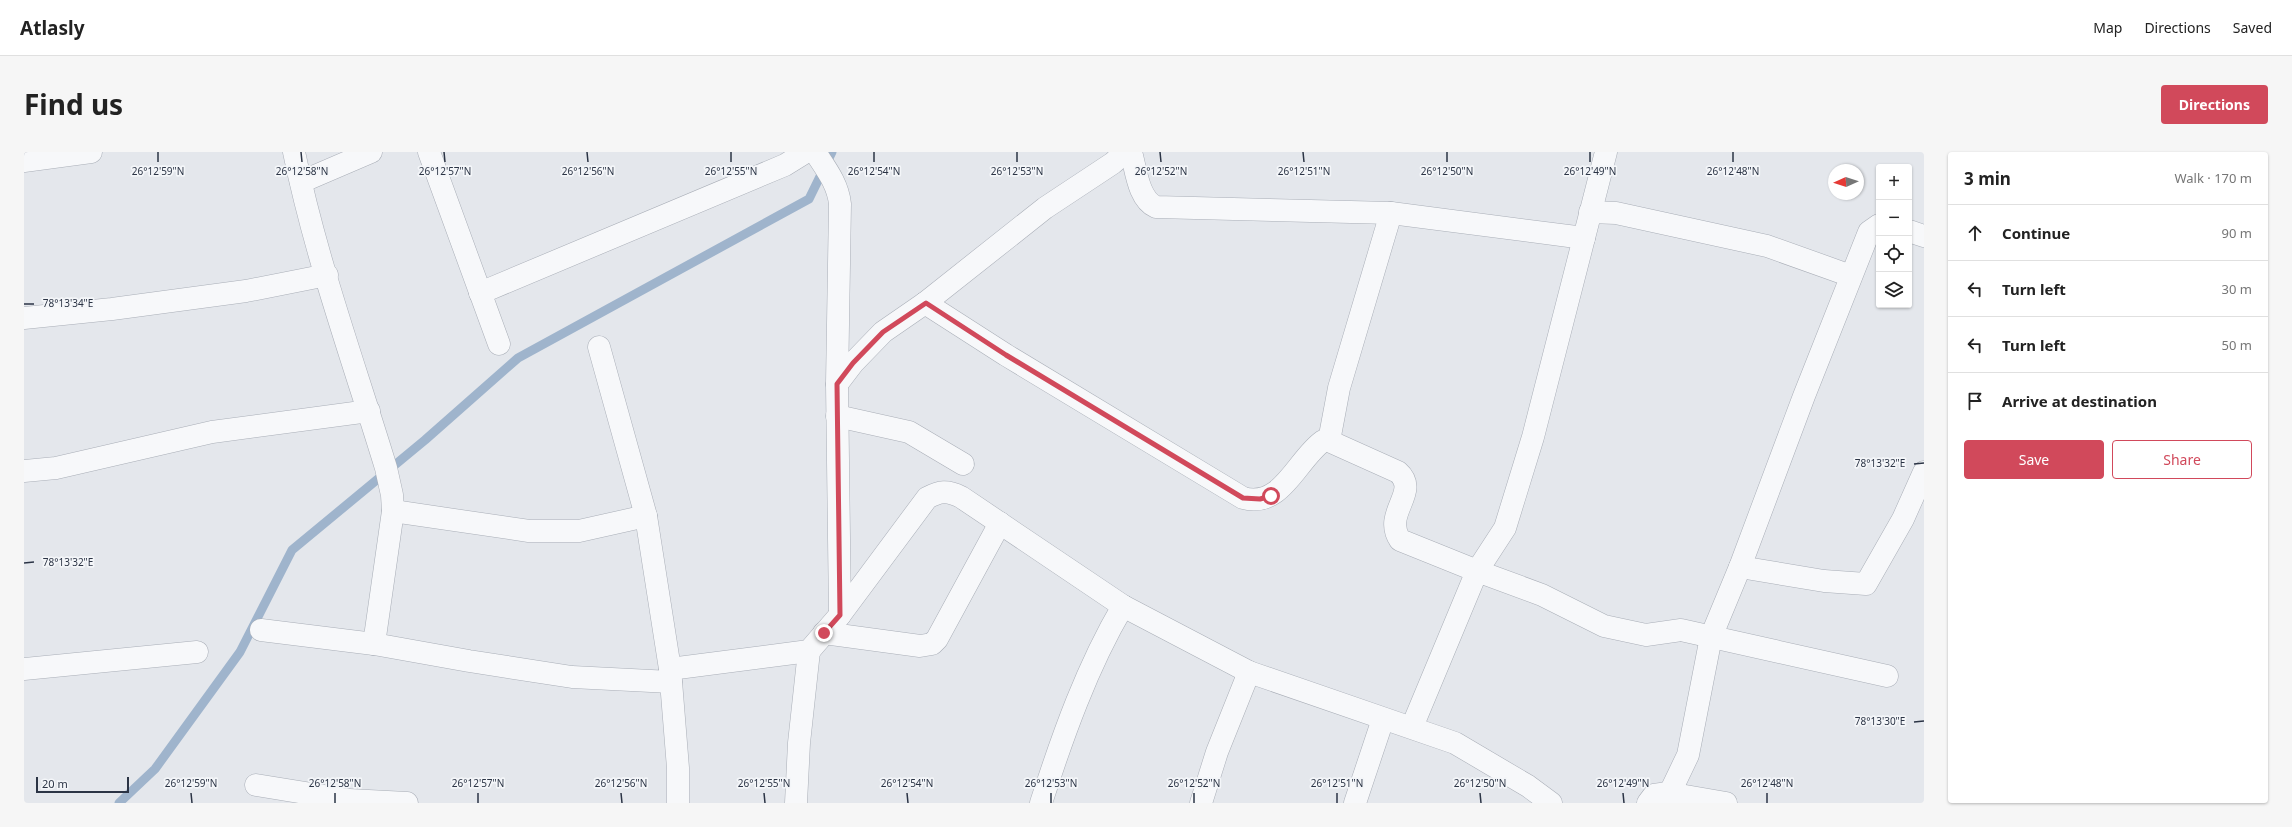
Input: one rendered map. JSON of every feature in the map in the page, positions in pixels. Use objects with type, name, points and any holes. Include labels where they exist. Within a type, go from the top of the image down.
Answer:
[{"type":"street","points":[[24,161],[91,152]]},
{"type":"street","points":[[294,152],[327,275],[386,468],[393,503],[374,644]]},
{"type":"street","points":[[301,182],[371,152]]},
{"type":"street","points":[[429,152],[499,344]]},
{"type":"street","points":[[480,293],[785,165],[806,152]]},
{"type":"street","points":[[815,152],[833,179],[839,194],[840,204],[837,384],[840,615]]},
{"type":"street","points":[[837,384],[853,363],[883,332],[926,303],[1045,208],[1113,163],[1125,152]]},
{"type":"street","points":[[1131,152],[1144,197],[1149,204],[1156,207],[1391,213],[1584,238]]},
{"type":"street","points":[[1412,727],[1477,571],[1505,528],[1533,437],[1606,152]]},
{"type":"street","points":[[1590,212],[1616,213],[1767,246],[1851,276]]},
{"type":"street","points":[[1329,441],[1339,388],[1391,213]]},
{"type":"street","points":[[1667,798],[1682,772],[1688,755],[1711,637],[1740,567],[1851,276],[1869,232],[1876,227]]},
{"type":"street","points":[[1912,232],[1924,236]]},
{"type":"street","points":[[24,318],[112,310],[246,291],[327,275]]},
{"type":"street","points":[[926,303],[1006,355],[1243,498],[1256,500],[1271,496],[1282,487],[1318,445],[1323,441],[1329,441],[1398,472],[1404,477],[1406,491],[1395,516],[1394,525],[1400,540],[1542,595],[1604,626],[1646,636],[1681,630],[1887,676]]},
{"type":"street","points":[[599,347],[646,516],[671,676],[678,768],[678,803]]},
{"type":"street","points":[[24,470],[56,468],[212,432],[369,411]]},
{"type":"street","points":[[837,416],[909,432],[963,464]]},
{"type":"street","points":[[1740,567],[1824,581],[1866,584],[1903,519],[1924,472]]},
{"type":"street","points":[[796,803],[799,743],[809,651],[840,615],[927,498],[938,492],[950,492],[961,496],[1123,606],[1250,672],[1455,743],[1524,795],[1550,803]]},
{"type":"street","points":[[393,503],[529,531],[579,531],[646,516]]},
{"type":"street","points":[[824,633],[920,646],[932,644],[937,639],[1000,523]]},
{"type":"street","points":[[1041,803],[1070,716],[1110,629],[1123,606]]},
{"type":"street","points":[[261,630],[374,644],[468,661],[572,677],[671,676],[809,651]]},
{"type":"street","points":[[24,669],[197,652]]},
{"type":"street","points":[[1201,803],[1217,752],[1250,672]]},
{"type":"street","points":[[1355,803],[1383,719]]},
{"type":"street","points":[[256,786],[349,801],[407,803]]},
{"type":"street","points":[[1648,803],[1654,795],[1667,798],[1726,803]]},
{"type":"waterway","points":[[119,803],[155,769],[240,652],[292,550],[425,440],[518,358],[809,199],[832,152]]},
{"type":"route","points":[[824,633],[840,615],[837,384],[853,363],[883,332],[926,303],[1006,355],[1243,498],[1251,500],[1271,496]]}]
